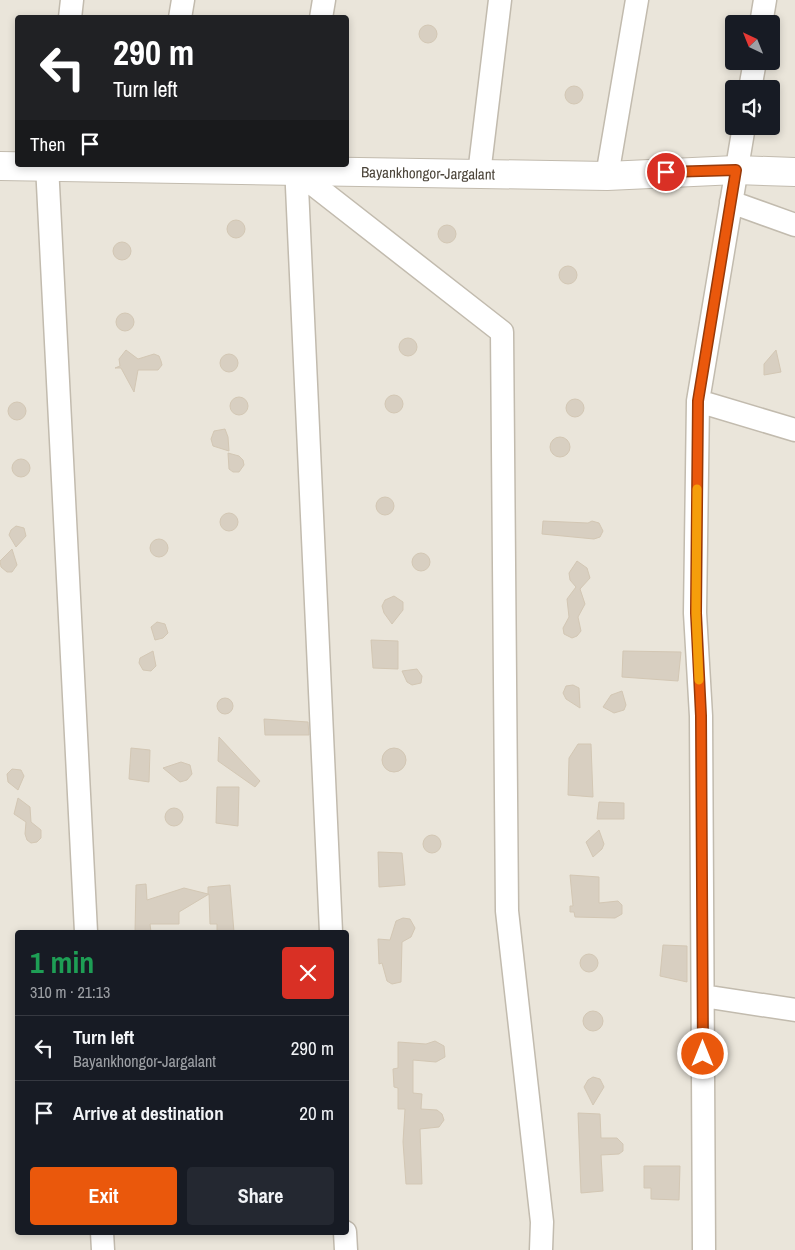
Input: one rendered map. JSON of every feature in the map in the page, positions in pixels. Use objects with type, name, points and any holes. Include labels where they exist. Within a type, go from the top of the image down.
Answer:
[{"type":"street","points":[[70,15],[72,0]]},
{"type":"street","points":[[180,15],[182,0]]},
{"type":"street","points":[[322,15],[324,0]]},
{"type":"street","points":[[479,174],[500,0]]},
{"type":"street","points":[[607,176],[637,0]]},
{"type":"street","points":[[762,15],[765,0]]},
{"type":"street","points":[[704,1250],[701,716],[696,613],[698,401],[742,135]]},
{"type":"street","name":"Bayankhongor-Jargalant","points":[[0,166],[15,166]]},
{"type":"street","points":[[46,167],[86,930]]},
{"type":"street","name":"Bayankhongor-Jargalant","points":[[154,167],[296,168],[607,176],[736,170],[795,172]]},
{"type":"street","points":[[296,168],[331,930]]},
{"type":"street","points":[[296,168],[502,332],[507,911],[542,1222],[541,1250]]},
{"type":"street","points":[[731,202],[795,225]]},
{"type":"street","points":[[698,401],[795,430]]},
{"type":"street","points":[[703,996],[795,1010]]},
{"type":"street","points":[[102,1235],[103,1250]]},
{"type":"street","points":[[346,1235],[346,1250]]},
{"type":"shaded area","points":[[0,0],[795,0],[795,1250],[0,1250]]},
{"type":"building","points":[[428,25],[434,28],[437,34],[434,40],[428,43],[422,40],[419,34],[422,28]]},
{"type":"building","points":[[574,86],[580,89],[583,95],[580,101],[574,104],[568,101],[565,95],[568,89]]},
{"type":"building","points":[[236,220],[242,223],[245,229],[242,235],[236,238],[230,235],[227,229],[230,223]]},
{"type":"building","points":[[447,225],[453,228],[456,234],[453,240],[447,243],[441,240],[438,234],[441,228]]},
{"type":"building","points":[[122,242],[128,245],[131,251],[128,257],[122,260],[116,257],[113,251],[116,245]]},
{"type":"building","points":[[568,266],[574,269],[577,275],[574,281],[568,284],[562,281],[559,275],[562,269]]},
{"type":"building","points":[[125,313],[131,316],[134,322],[131,328],[125,331],[119,328],[116,322],[119,316]]},
{"type":"building","points":[[408,338],[414,341],[417,347],[414,353],[408,356],[402,353],[399,347],[402,341]]},
{"type":"building","points":[[126,350],[138,359],[154,354],[159,356],[162,365],[158,370],[138,370],[134,392],[121,368],[115,368],[120,366],[119,359]]},
{"type":"building","points":[[776,350],[781,372],[764,375],[764,364]]},
{"type":"building","points":[[229,354],[235,357],[238,363],[235,369],[229,372],[223,369],[220,363],[223,357]]},
{"type":"building","points":[[394,395],[400,398],[403,404],[400,410],[394,413],[388,410],[385,404],[388,398]]},
{"type":"building","points":[[239,397],[245,400],[248,406],[245,412],[239,415],[233,412],[230,406],[233,400]]},
{"type":"building","points":[[571,399],[579,399],[584,404],[582,415],[571,417],[566,412],[566,404]]},
{"type":"building","points":[[17,402],[23,405],[26,411],[23,417],[17,420],[11,417],[8,411],[11,405]]},
{"type":"building","points":[[225,429],[228,437],[229,451],[213,446],[211,439],[214,431]]},
{"type":"building","points":[[560,437],[567,440],[570,447],[567,454],[560,457],[553,454],[550,447],[553,440]]},
{"type":"building","points":[[228,453],[239,456],[243,460],[244,465],[239,472],[233,472],[229,469]]},
{"type":"building","points":[[21,459],[27,462],[30,468],[27,474],[21,477],[15,474],[12,468],[15,462]]},
{"type":"building","points":[[385,497],[391,500],[394,506],[391,512],[385,515],[379,512],[376,506],[379,500]]},
{"type":"building","points":[[229,513],[235,516],[238,522],[235,528],[229,531],[223,528],[220,522],[223,516]]},
{"type":"building","points":[[543,521],[588,523],[592,521],[599,523],[603,531],[600,537],[594,539],[542,534]]},
{"type":"building","points":[[16,526],[24,528],[26,536],[16,547],[9,535]]},
{"type":"building","points":[[159,539],[165,542],[168,548],[165,554],[159,557],[153,554],[150,548],[153,542]]},
{"type":"building","points":[[12,549],[17,565],[12,572],[7,572],[1,567],[0,561]]},
{"type":"building","points":[[417,553],[425,553],[430,558],[428,569],[417,571],[412,566],[412,558]]},
{"type":"building","points":[[577,561],[587,568],[590,578],[580,589],[585,604],[578,617],[581,631],[572,638],[564,634],[563,628],[569,617],[567,599],[576,587],[570,580],[569,573]]},
{"type":"building","points":[[394,596],[403,602],[403,610],[392,624],[384,613],[382,606],[385,600]]},
{"type":"building","points":[[157,622],[165,624],[168,633],[163,638],[155,640],[151,627]]},
{"type":"building","points":[[371,640],[398,641],[398,669],[373,668]]},
{"type":"building","points":[[153,651],[156,666],[151,671],[143,670],[139,663],[140,658]]},
{"type":"building","points":[[623,651],[681,652],[678,681],[622,677]]},
{"type":"building","points":[[417,669],[422,676],[421,683],[412,685],[407,682],[402,671]]},
{"type":"building","points":[[573,685],[579,688],[580,708],[566,699],[563,693],[566,686]]},
{"type":"building","points":[[622,691],[626,705],[624,710],[614,713],[603,707],[611,695]]},
{"type":"building","points":[[222,698],[228,698],[233,703],[231,712],[222,714],[217,709],[217,703]]},
{"type":"building","points":[[264,719],[308,722],[309,735],[265,735]]},
{"type":"building","points":[[219,737],[260,781],[255,787],[218,761]]},
{"type":"building","points":[[578,744],[591,744],[593,797],[568,795],[569,758]]},
{"type":"building","points":[[131,748],[150,750],[149,782],[129,779]]},
{"type":"building","points":[[394,748],[399,749],[405,755],[405,765],[399,771],[394,772],[389,771],[383,765],[382,760],[383,755],[389,749]]},
{"type":"building","points":[[181,762],[190,765],[192,774],[187,780],[180,782],[163,768]]},
{"type":"building","points":[[12,769],[21,770],[24,776],[18,790],[8,782],[7,774]]},
{"type":"building","points":[[217,787],[239,787],[238,826],[216,823]]},
{"type":"building","points":[[18,798],[30,807],[31,822],[41,830],[41,838],[37,842],[31,843],[27,840],[25,834],[26,822],[14,814]]},
{"type":"building","points":[[599,802],[624,803],[624,819],[597,819]]},
{"type":"building","points":[[174,808],[182,813],[183,817],[178,825],[174,826],[166,821],[165,817],[170,809]]},
{"type":"building","points":[[599,830],[604,844],[602,849],[593,857],[586,842]]},
{"type":"building","points":[[428,835],[436,835],[441,840],[439,851],[428,853],[423,848],[423,840]]},
{"type":"building","points":[[378,852],[402,853],[405,885],[379,887]]},
{"type":"building","points":[[570,875],[599,877],[599,903],[618,901],[622,905],[622,914],[615,918],[575,917],[574,912],[570,912],[570,906],[573,906]]},
{"type":"building","points":[[146,884],[147,900],[184,888],[208,894],[208,887],[230,885],[234,930],[217,930],[217,924],[210,924],[209,894],[179,912],[179,924],[150,924],[151,930],[135,930],[136,885]]},
{"type":"building","points":[[403,918],[410,919],[415,928],[411,937],[402,942],[401,982],[392,984],[387,981],[382,963],[379,964],[378,939],[390,940],[396,921]]},
{"type":"building","points":[[663,945],[687,946],[687,982],[660,976]]},
{"type":"building","points":[[589,954],[595,957],[598,963],[595,969],[589,972],[583,969],[580,963],[583,957]]},
{"type":"building","points":[[593,1011],[600,1014],[603,1021],[600,1028],[593,1031],[586,1028],[583,1021],[586,1014]]},
{"type":"building","points":[[435,1041],[444,1046],[445,1057],[436,1062],[413,1060],[413,1093],[422,1094],[421,1109],[437,1110],[442,1114],[444,1120],[439,1127],[420,1129],[422,1184],[406,1184],[403,1142],[405,1109],[398,1109],[398,1088],[394,1087],[393,1069],[398,1068],[398,1042],[426,1044]]},
{"type":"building","points":[[593,1077],[600,1079],[604,1087],[593,1105],[584,1087],[588,1080]]},
{"type":"building","points":[[578,1113],[600,1114],[601,1138],[617,1138],[623,1144],[623,1151],[619,1154],[601,1155],[603,1191],[581,1193]]},
{"type":"building","points":[[644,1166],[680,1166],[679,1200],[651,1199],[651,1188],[644,1188]]},
{"type":"slow traffic","points":[[697,489],[696,613],[699,680]]},
{"type":"route","points":[[666,172],[736,170],[698,401],[696,613],[701,716],[703,1054]]}]
